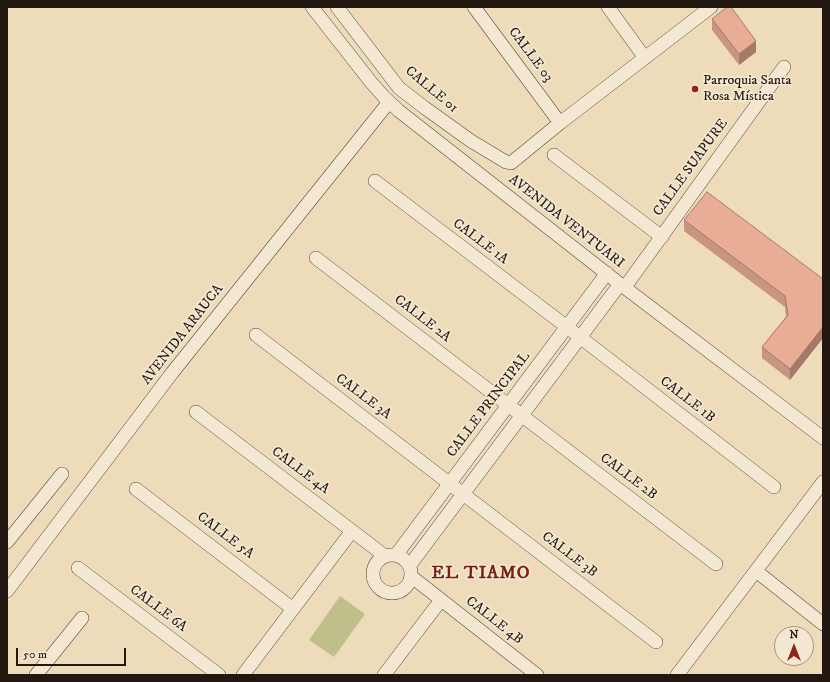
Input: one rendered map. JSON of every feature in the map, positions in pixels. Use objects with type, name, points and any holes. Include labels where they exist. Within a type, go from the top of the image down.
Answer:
[{"type":"street","name":"AVENIDA VENTUARI","points":[[312,7],[370,81],[389,102],[424,132],[823,438]]},
{"type":"street","name":"CALLE 01","points":[[337,7],[399,88],[470,141],[506,162],[511,163],[560,123]]},
{"type":"street","name":"CALLE 03","points":[[474,7],[560,123]]},
{"type":"street","points":[[608,7],[645,58]]},
{"type":"street","points":[[560,123],[711,7]]},
{"type":"street","name":"CALLE SUAPURE","points":[[623,285],[662,237],[784,67]]},
{"type":"street","name":"AVENIDA ARAUCA","points":[[7,590],[172,373],[389,102]]},
{"type":"street","points":[[554,155],[662,237]]},
{"type":"street","name":"CALLE 1A","points":[[375,181],[580,338]]},
{"type":"street","name":"CALLE 2A","points":[[316,258],[521,416]]},
{"type":"street","name":"CALLE PRINCIPAL","points":[[390,556],[450,483],[608,274]]},
{"type":"street","points":[[411,571],[463,494],[580,338],[623,285]]},
{"type":"street","name":"CALLE 3A","points":[[256,335],[463,494]]},
{"type":"street","name":"CALLE 1B","points":[[580,338],[774,487]]},
{"type":"street","name":"CALLE 4A","points":[[196,412],[352,531],[390,556]]},
{"type":"street","name":"CALLE 2B","points":[[521,416],[716,564]]},
{"type":"street","points":[[7,542],[62,474]]},
{"type":"street","points":[[681,673],[823,482]]},
{"type":"street","name":"CALLE 5A","points":[[136,489],[293,609]]},
{"type":"street","name":"CALLE 3B","points":[[463,494],[656,642]]},
{"type":"street","points":[[243,675],[352,531]]},
{"type":"street","points":[[390,556],[406,559],[411,571],[410,584],[400,592],[394,594],[382,591],[374,581],[373,575],[376,563],[390,556]]},
{"type":"street","name":"CALLE 6A","points":[[78,568],[219,675]]},
{"type":"street","name":"CALLE 4B","points":[[411,571],[441,600],[537,675]]},
{"type":"street","points":[[756,571],[823,624]]},
{"type":"street","points":[[384,675],[441,600]]},
{"type":"street","points":[[36,675],[82,618]]},
{"type":"shaded area","points":[[340,596],[365,614],[334,657],[309,640]]},
{"type":"building","points":[[727,7],[731,7],[756,41],[739,54],[712,19]]},
{"type":"building","points":[[707,192],[823,279],[823,327],[790,369],[762,347],[788,315],[785,296],[684,220]]},
{"type":"place","name":"Parroquia Santa Rosa Mística","points":[[695,89]]},
{"type":"district","name":"EL TIAMO","points":[[481,574]]}]
